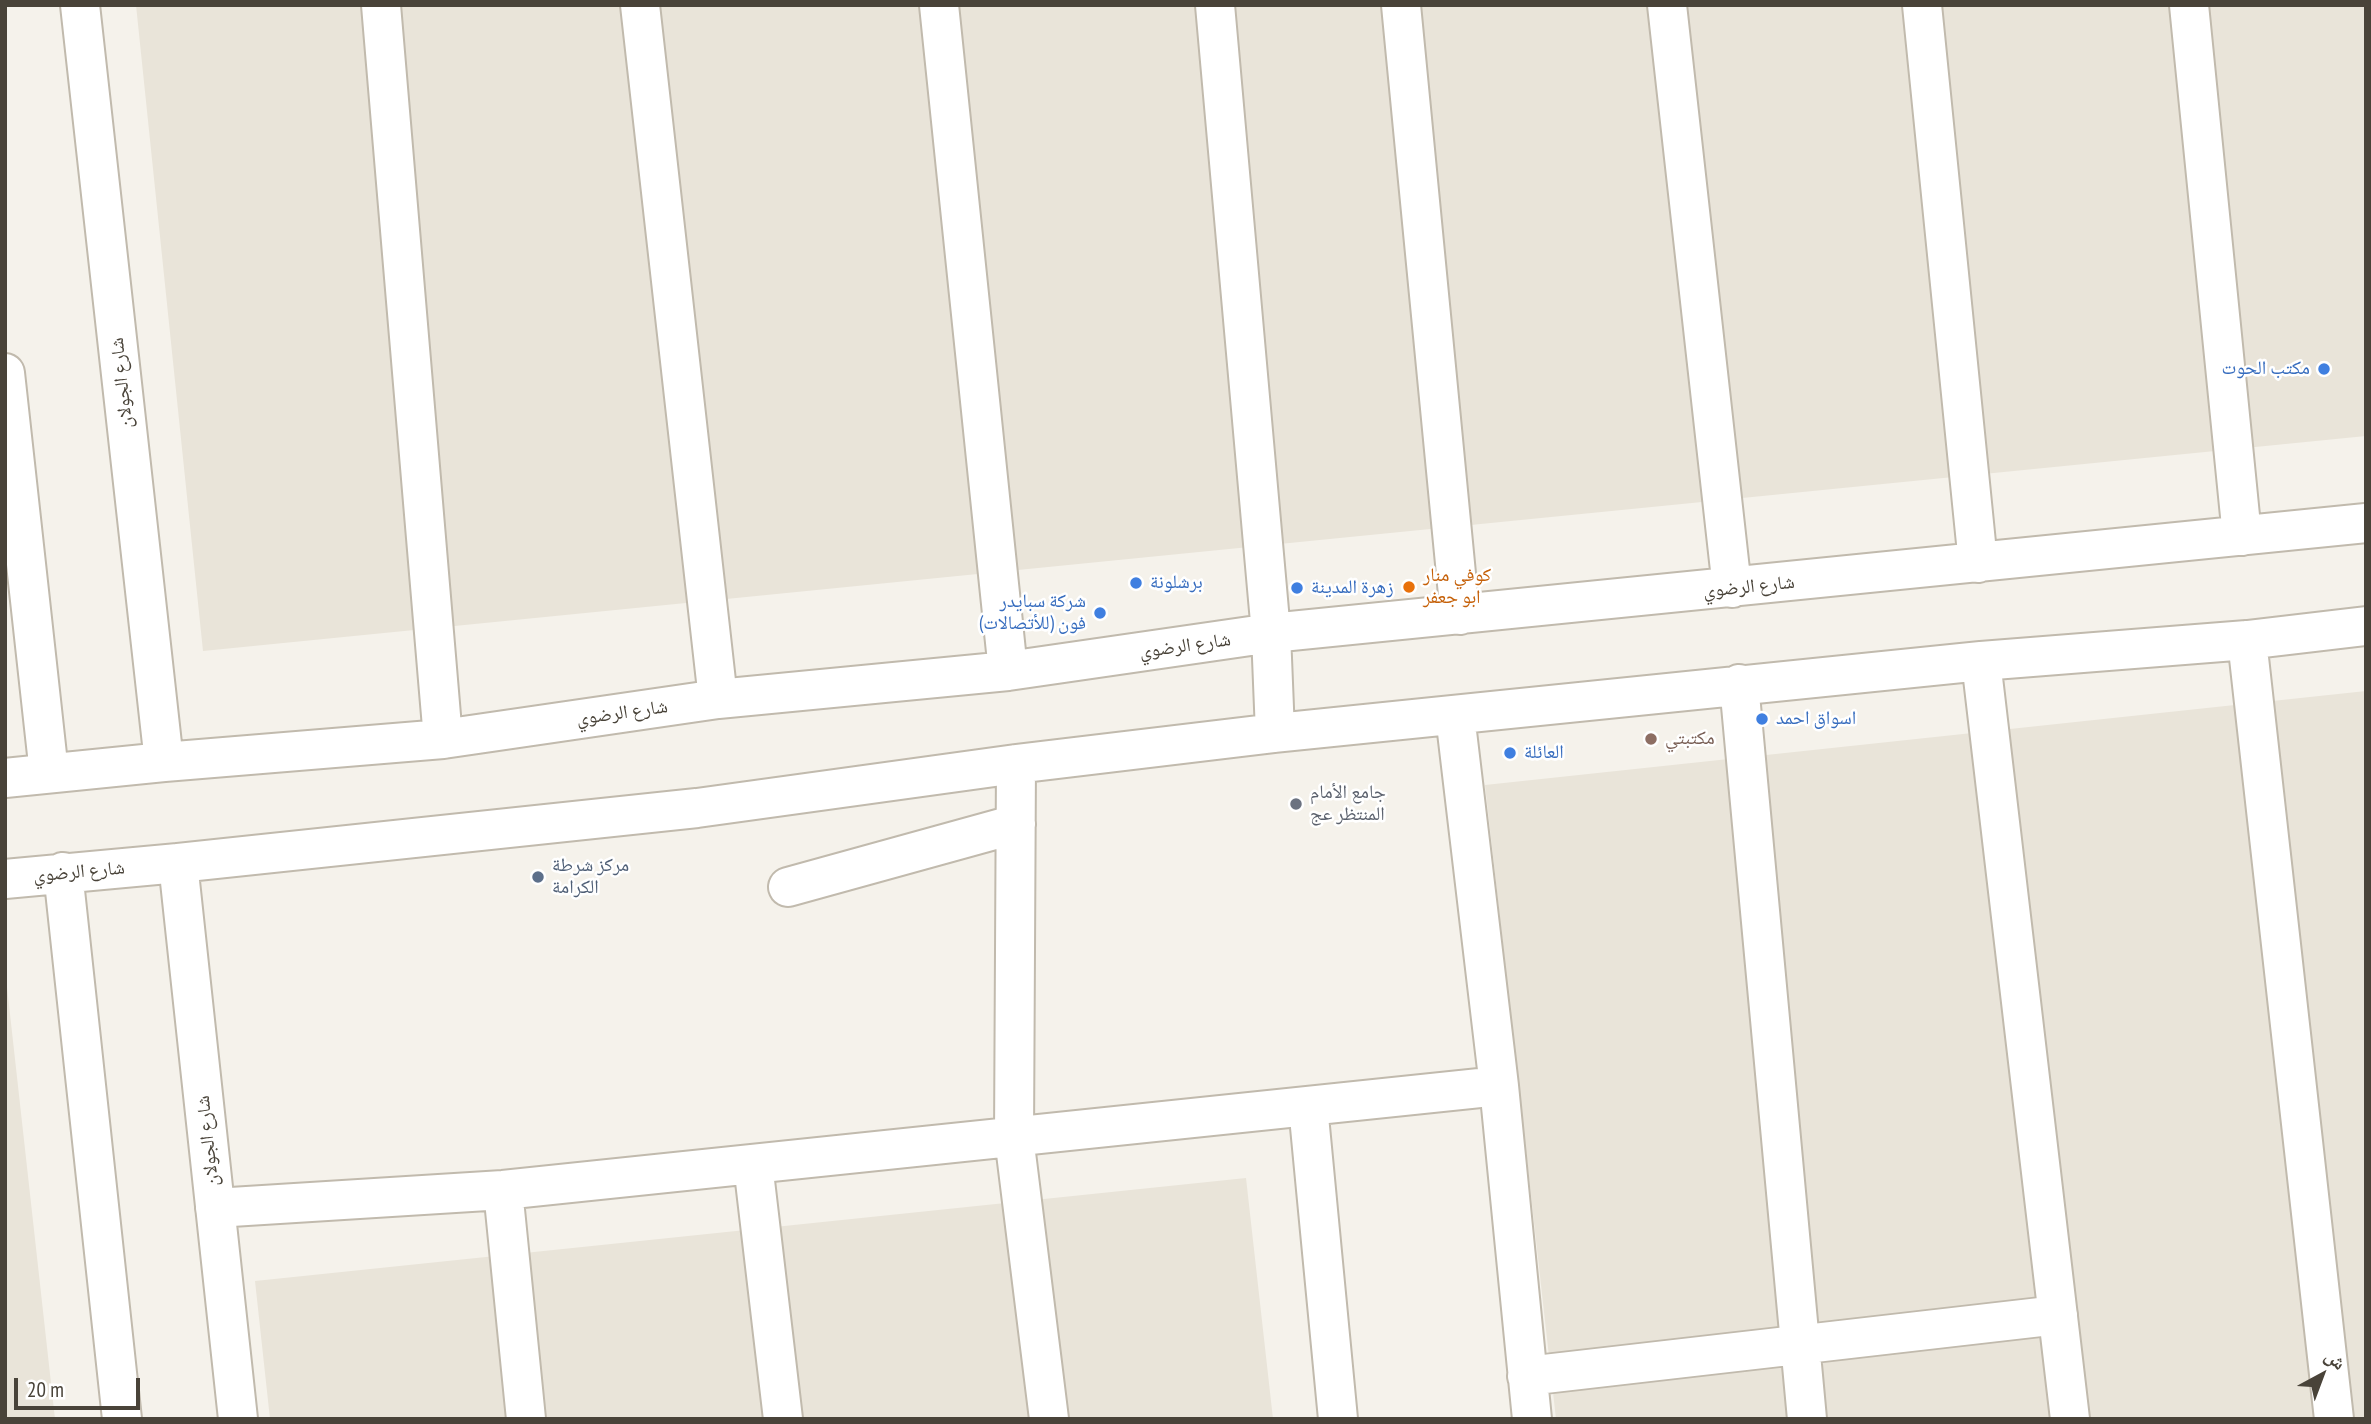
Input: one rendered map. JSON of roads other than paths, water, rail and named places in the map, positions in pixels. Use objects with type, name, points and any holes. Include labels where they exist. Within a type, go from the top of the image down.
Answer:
[{"type":"street","name":"شارع الجولان","points":[[80,5],[164,762]]},
{"type":"street","points":[[381,5],[443,740]]},
{"type":"street","points":[[640,5],[718,699]]},
{"type":"street","points":[[939,5],[1008,671]]},
{"type":"street","points":[[1214,5],[1271,633],[1275,733]]},
{"type":"street","points":[[1401,5],[1460,615]]},
{"type":"street","points":[[1667,5],[1732,589]]},
{"type":"street","points":[[1923,5],[1978,563]]},
{"type":"street","points":[[2189,5],[2242,536]]},
{"type":"street","points":[[5,373],[49,773]]},
{"type":"street","name":"شارع الرضوي","points":[[5,778],[164,762],[443,740],[718,699],[1008,671],[1271,633],[1732,589],[2366,523]]},
{"type":"street","name":"شارع الرضوي","points":[[5,879],[697,808],[1016,764],[1275,733],[1739,684],[2247,640],[2366,626]]},
{"type":"street","points":[[2247,640],[2334,1419]]},
{"type":"street","points":[[1981,661],[2070,1419]]},
{"type":"street","points":[[1739,684],[1807,1419]]},
{"type":"street","points":[[1455,715],[1499,1086],[1532,1419]]},
{"type":"street","points":[[1016,764],[1014,1137],[1049,1419]]},
{"type":"street","points":[[788,887],[1016,824]]},
{"type":"street","name":"شارع الجولان","points":[[178,863],[238,1419]]},
{"type":"street","points":[[63,872],[122,1419]]},
{"type":"street","points":[[215,1208],[503,1190],[1499,1086]]},
{"type":"street","points":[[1308,1106],[1338,1419]]},
{"type":"street","points":[[753,1164],[783,1419]]},
{"type":"street","points":[[503,1190],[526,1419]]},
{"type":"street","points":[[1527,1376],[2057,1315]]},
{"type":"place","name":"مكتب الحوت","points":[[2324,369]]},
{"type":"place","name":"برشلونة","points":[[1136,583]]},
{"type":"place","name":"كوفي منار ابو جعفر","points":[[1409,587]]},
{"type":"place","name":"زهرة المدينة","points":[[1297,588]]},
{"type":"place","name":"شركة سبايدر فون (للأتصالات)","points":[[1100,613]]},
{"type":"place","name":"اسواق احمد","points":[[1762,719]]},
{"type":"place","name":"مكتبتي","points":[[1651,739]]},
{"type":"place","name":"العائلة","points":[[1510,753]]},
{"type":"place","name":"جامع الأمام المنتظر عج","points":[[1296,804]]},
{"type":"place","name":"مركز شرطة الكرامة","points":[[538,877]]}]
